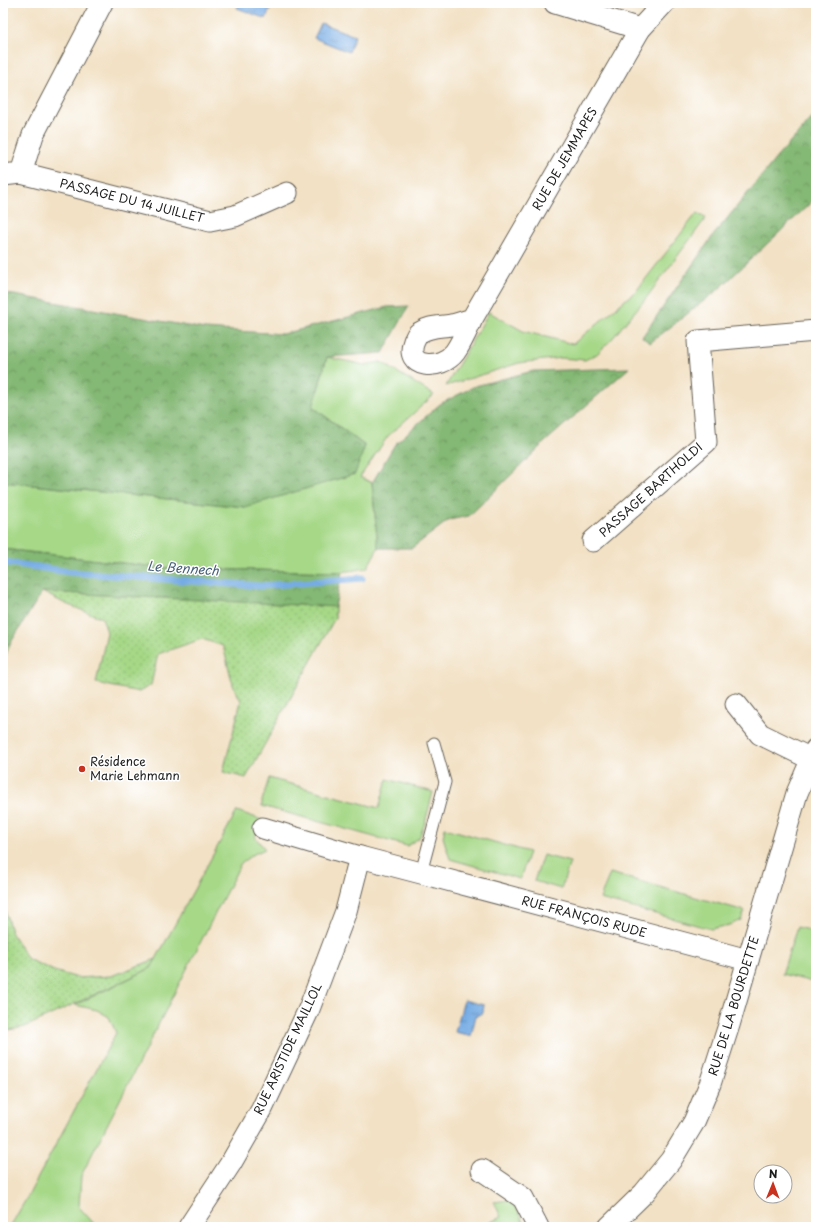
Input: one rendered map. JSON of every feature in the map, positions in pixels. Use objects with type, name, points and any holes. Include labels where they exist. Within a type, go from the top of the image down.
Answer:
[{"type":"street","points":[[12,174],[102,3]]},
{"type":"street","points":[[555,3],[640,29]]},
{"type":"street","name":"RUE DE JEMMAPES","points":[[472,319],[640,29],[664,3]]},
{"type":"street","name":"PASSAGE DU 14 JUILLET","points":[[12,174],[210,221],[235,216],[287,193]]},
{"type":"street","name":"PASSAGE BARTHOLDI","points":[[593,541],[706,442],[698,341],[816,331]]},
{"type":"street","name":"RUE DE LA BOURDETTE","points":[[609,1227],[644,1193],[671,1160],[694,1122],[710,1084],[797,793],[814,754],[760,734],[736,704]]},
{"type":"street","name":"RUE FRANÇOIS RUDE","points":[[263,828],[360,857],[748,960]]},
{"type":"street","name":"RUE ARISTIDE MAILLOL","points":[[189,1227],[230,1164],[262,1109],[309,1009],[346,911],[360,857]]},
{"type":"street","points":[[482,1170],[522,1198],[538,1227]]},
{"type":"lane","points":[[421,873],[445,782],[434,743]]},
{"type":"green space","points":[[816,114],[816,198],[719,289],[650,343],[642,337],[712,237],[777,157]]},
{"type":"green space","points":[[697,213],[706,218],[647,297],[611,340],[597,354],[585,360],[561,358],[519,363],[446,386],[489,312],[523,331],[573,344],[637,290]]},
{"type":"green space","points":[[3,293],[205,329],[283,334],[387,307],[409,306],[383,353],[327,357],[313,407],[365,446],[355,474],[245,507],[3,482]]},
{"type":"green space","points":[[327,357],[364,365],[381,362],[434,395],[388,436],[360,477],[372,483],[378,548],[367,568],[342,572],[165,568],[3,549],[3,482],[245,507],[365,446],[313,407]]},
{"type":"green space","points":[[629,368],[546,441],[469,516],[449,520],[412,548],[378,548],[372,483],[395,444],[440,404],[475,386],[533,371]]},
{"type":"green space","points":[[3,549],[165,568],[342,572],[335,607],[42,592],[10,644],[3,644]]},
{"type":"green space","points":[[42,592],[335,607],[335,618],[246,778],[223,772],[241,701],[233,685],[223,646],[202,639],[158,654],[151,685],[139,692],[96,683],[107,632],[102,618],[66,604]]},
{"type":"green space","points":[[3,644],[10,644],[3,663]]},
{"type":"green space","points":[[269,778],[379,808],[387,779],[433,792],[425,823],[419,838],[407,846],[262,806],[262,801]]},
{"type":"green space","points":[[237,811],[262,820],[255,837],[265,849],[252,855],[241,863],[81,1176],[79,1207],[97,1227],[10,1227],[116,1033],[109,1017],[97,1010],[75,1005],[151,968]]},
{"type":"green space","points":[[445,828],[529,852],[520,879],[450,859],[443,837]]},
{"type":"green space","points":[[543,855],[570,862],[561,889],[534,881]]},
{"type":"green space","points":[[610,873],[745,911],[741,920],[730,925],[711,929],[600,899]]},
{"type":"green space","points":[[3,902],[11,932],[28,959],[54,971],[78,978],[111,976],[156,959],[151,968],[25,1027],[3,1031]]},
{"type":"green space","points":[[797,927],[816,932],[816,983],[782,974]]},
{"type":"green space","points":[[509,1200],[519,1212],[524,1227],[480,1227],[501,1217],[494,1202]]},
{"type":"water","points":[[239,3],[265,3],[271,6],[266,19],[237,8]]},
{"type":"water","points":[[321,23],[355,36],[349,52],[314,38]]},
{"type":"water","points":[[464,1000],[484,1005],[483,1013],[476,1016],[471,1036],[455,1032]]},
{"type":"waterway","name":"Le Bennech","points":[[3,562],[70,572],[260,586],[362,578]]},
{"type":"place","name":"Résidence Marie Lehmann","points":[[82,769]]}]
